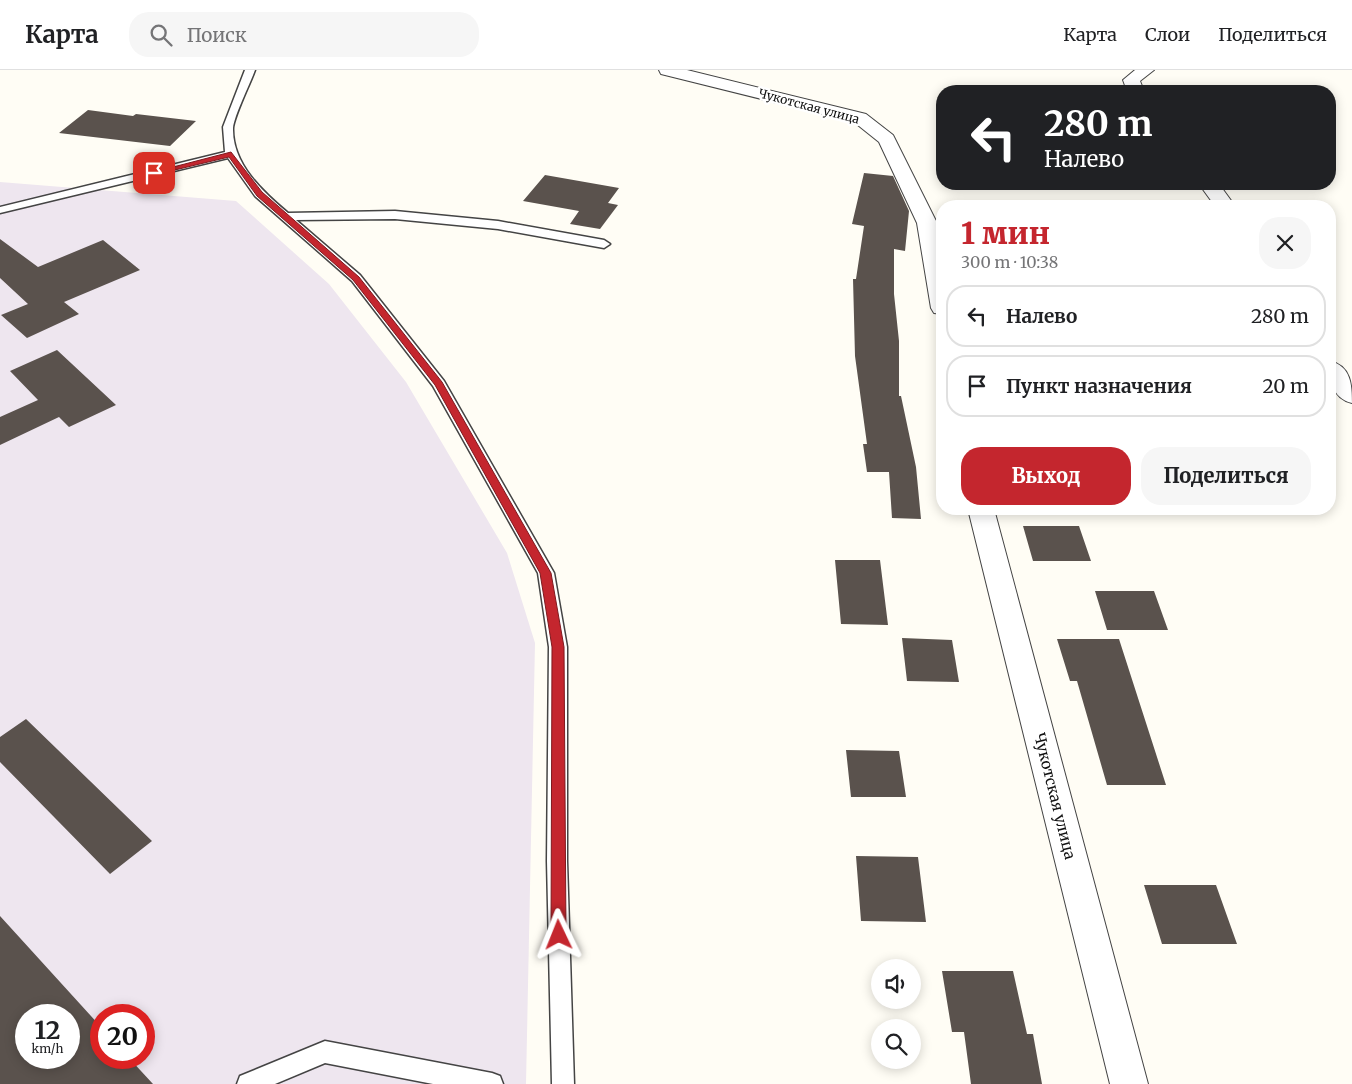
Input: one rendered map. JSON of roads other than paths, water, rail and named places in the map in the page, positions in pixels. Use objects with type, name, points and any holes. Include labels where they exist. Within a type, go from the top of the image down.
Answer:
[{"type":"street","name":"Чукотская улица","points":[[667,70],[860,118],[886,139],[935,224]]},
{"type":"street","points":[[1133,85],[1131,80],[1146,70]]},
{"type":"street","points":[[1336,376],[1352,396]]},
{"type":"street","name":"Чукотская улица","points":[[983,515],[1129,1084]]},
{"type":"lane","points":[[250,70],[228,127],[231,154],[259,194],[356,278],[439,384],[546,573],[558,647],[557,861],[563,1084]]},
{"type":"lane","points":[[0,210],[231,154]]},
{"type":"lane","points":[[285,217],[395,215],[498,225],[604,244]]},
{"type":"lane","points":[[248,1084],[325,1052],[492,1084]]}]
